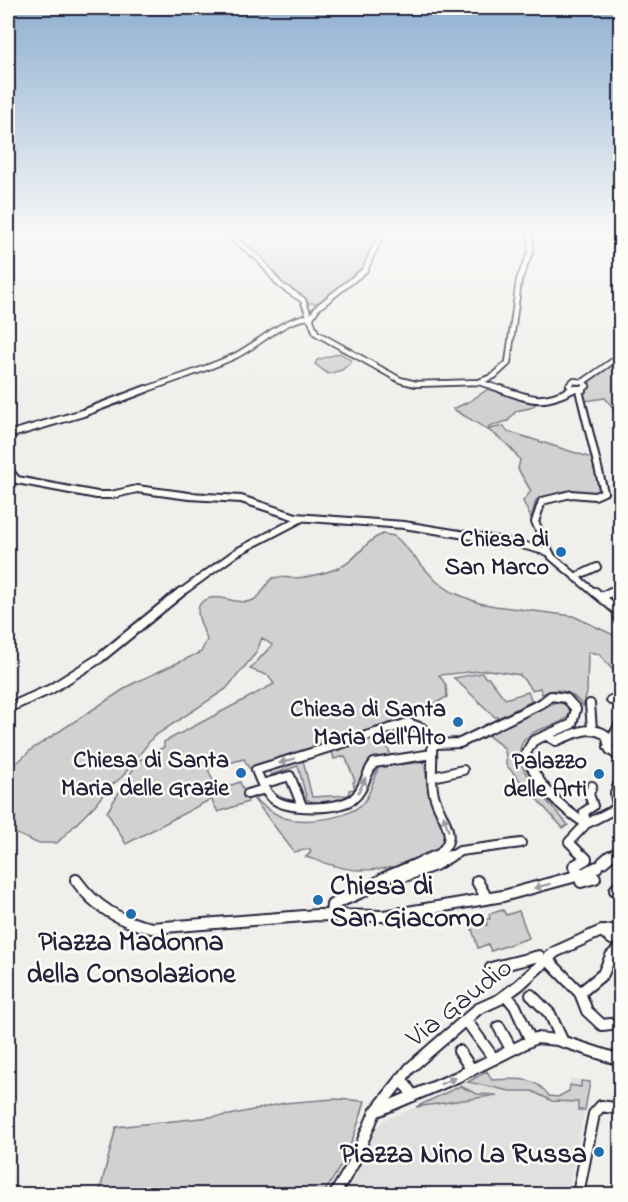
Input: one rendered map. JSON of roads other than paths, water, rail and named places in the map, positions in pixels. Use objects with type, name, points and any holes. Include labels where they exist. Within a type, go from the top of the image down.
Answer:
[{"type":"street","points":[[288,290],[304,301],[318,304]]},
{"type":"street","points":[[8,435],[91,410],[232,357],[297,320],[306,308],[328,301],[338,290]]},
{"type":"street","points":[[304,301],[310,321],[320,335],[405,382],[422,384],[479,382],[494,376],[508,363],[518,290]]},
{"type":"street","points":[[310,321],[318,304]]},
{"type":"street","points":[[297,320],[310,321]]},
{"type":"street","points":[[297,320],[310,321]]},
{"type":"street","points":[[621,356],[583,382],[571,381],[569,385],[576,389],[604,492],[595,496],[572,494],[540,503],[535,522],[548,552],[575,577],[621,613]]},
{"type":"street","points":[[479,382],[537,401],[553,399],[576,389],[587,388],[583,382]]},
{"type":"street","points":[[8,469],[16,480],[97,495],[111,495],[137,489],[189,496],[233,498],[302,518],[404,525],[515,543],[548,552]]},
{"type":"street","points":[[8,708],[51,689],[100,658],[192,582],[237,552],[302,518]]},
{"type":"street","points":[[575,577],[597,567]]},
{"type":"street","points":[[601,597],[621,588]]},
{"type":"street","points":[[331,915],[332,905],[396,873],[436,857],[447,843],[448,824],[436,801],[432,747],[436,744],[460,743],[543,703],[551,696],[566,698],[576,709],[575,720],[569,727],[529,744],[526,754],[528,762],[568,812],[586,824]]},
{"type":"street","points":[[611,700],[621,698]]},
{"type":"street","points":[[590,704],[592,729]]},
{"type":"street","points":[[432,754],[375,762],[369,769],[362,788],[355,798],[338,805],[302,806],[279,803],[263,787],[256,770],[408,723],[422,728],[436,744]]},
{"type":"street","points":[[608,747],[621,723]]},
{"type":"street","points":[[547,736],[556,741],[592,729],[604,732],[608,747],[621,757]]},
{"type":"street","points":[[433,777],[463,771]]},
{"type":"street","points":[[248,794],[290,776],[302,806]]},
{"type":"street","points":[[580,878],[574,866],[586,859],[569,842],[586,824],[619,807],[615,793],[621,779]]},
{"type":"street","points":[[586,824],[584,812],[594,806],[589,794],[592,786]]},
{"type":"street","points":[[396,873],[402,877],[435,865],[465,850],[521,843]]},
{"type":"street","points":[[76,880],[84,894],[102,909],[133,925],[152,928],[331,915],[384,916],[487,899],[580,878],[621,849]]},
{"type":"street","points":[[477,881],[487,899]]},
{"type":"street","name":"Via Gaudio","points":[[335,1194],[353,1164],[375,1112],[401,1078],[478,1009],[506,995],[543,959],[555,951],[601,931],[612,939],[621,930]]},
{"type":"street","points":[[578,990],[603,974],[611,956],[621,948]]},
{"type":"street","points":[[491,969],[543,959],[578,990],[585,1008],[602,1024],[621,1023]]},
{"type":"street","points":[[506,995],[515,1006],[530,1039]]},
{"type":"street","points":[[531,995],[550,1014],[563,1042]]},
{"type":"street","points":[[465,1020],[494,1059]]},
{"type":"street","points":[[499,1027],[512,1049]]},
{"type":"street","points":[[375,1112],[472,1070],[530,1039],[563,1042],[621,1059]]},
{"type":"street","points":[[459,1051],[472,1070]]},
{"type":"street","points":[[401,1078],[413,1096]]},
{"type":"street","points":[[578,1194],[594,1114],[601,1106],[621,1109]]},
{"type":"place","name":"Chiesa di San Marco","points":[[561,552]]},
{"type":"place","name":"Chiesa di Santa Maria dell'Alto","points":[[458,722]]},
{"type":"place","name":"Chiesa di Santa Maria delle Grazie","points":[[241,773]]},
{"type":"place","name":"Palazzo delle Arti","points":[[599,774]]},
{"type":"place","name":"Chiesa di San Giacomo","points":[[318,900]]},
{"type":"place","name":"Piazza Madonna della Consolazione","points":[[131,914]]},
{"type":"place","name":"Piazza Nino La Russa","points":[[599,1152]]}]
